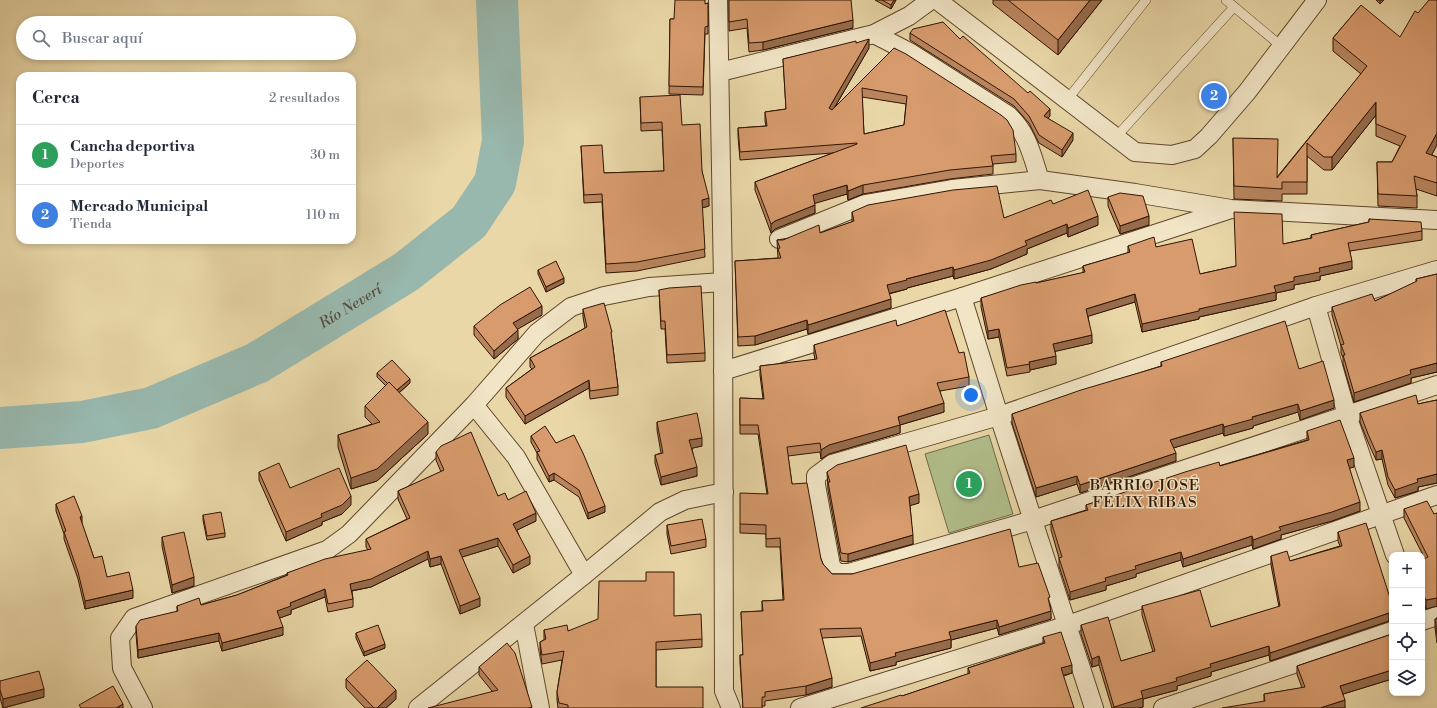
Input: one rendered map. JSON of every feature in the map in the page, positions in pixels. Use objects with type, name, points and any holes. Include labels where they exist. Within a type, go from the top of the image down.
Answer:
[{"type":"street","points":[[718,0],[723,282],[724,690],[731,708]]},
{"type":"street","points":[[720,72],[874,34],[909,16],[931,0]]},
{"type":"street","points":[[938,0],[1136,152],[1172,156],[1195,149],[1209,136],[1247,92],[1317,0]]},
{"type":"street","points":[[874,34],[911,53],[1008,115],[1017,123],[1029,144],[1040,180]]},
{"type":"street","points":[[779,238],[865,204],[952,189],[1040,180],[1135,192],[1230,209],[1437,220]]},
{"type":"street","points":[[723,372],[1230,209]]},
{"type":"street","points":[[1437,270],[1316,306],[999,416],[832,464],[816,476],[816,485],[831,566],[837,573],[849,573],[1034,520],[1437,385]]},
{"type":"street","points":[[143,708],[122,668],[120,638],[134,618],[327,550],[349,534],[474,405],[537,333],[571,307],[604,296],[649,288],[723,282]]},
{"type":"street","points":[[962,296],[999,416],[1094,708]]},
{"type":"street","points":[[1316,306],[1347,415],[1394,552]]},
{"type":"street","points":[[474,405],[516,457],[584,575]]},
{"type":"street","points":[[418,708],[524,624],[660,512],[685,500],[724,492]]},
{"type":"street","points":[[800,708],[1068,625],[1437,496]]},
{"type":"street","points":[[1425,620],[1437,616]]},
{"type":"street","points":[[524,624],[540,708]]},
{"type":"street","points":[[1163,708],[1389,632]]},
{"type":"lane","points":[[1067,100],[1146,0]]},
{"type":"lane","points":[[1226,0],[1281,46]]},
{"type":"lane","points":[[1116,137],[1234,7]]},
{"type":"green space","points":[[989,435],[1013,514],[949,533],[925,454]]},
{"type":"building","points":[[675,0],[705,0],[705,4],[708,3],[708,26],[705,27],[703,87],[669,86],[670,19],[674,19]]},
{"type":"building","points":[[729,0],[851,0],[853,20],[763,42],[749,43],[747,19],[729,22]]},
{"type":"building","points":[[882,0],[894,0],[891,5]]},
{"type":"building","points":[[1008,0],[1090,0],[1058,40]]},
{"type":"building","points":[[1429,0],[1437,0],[1437,133],[1426,153],[1437,157],[1437,183],[1414,176],[1417,196],[1378,194],[1377,162],[1392,162],[1406,136],[1376,124],[1376,102],[1332,157],[1324,157],[1307,143],[1307,182],[1282,182],[1282,189],[1234,186],[1233,138],[1278,139],[1277,178],[1367,66],[1333,38],[1361,5],[1400,37],[1415,11],[1418,13]]},
{"type":"building","points":[[943,22],[960,39],[963,36],[1028,93],[1030,91],[1050,109],[1044,116],[1073,133],[1062,150],[1039,135],[1029,116],[1014,99],[910,33],[913,29]]},
{"type":"building","points":[[869,39],[829,108],[832,110],[894,48],[906,54],[1007,120],[1013,130],[1016,154],[991,156],[993,166],[950,170],[863,185],[848,191],[847,185],[813,195],[815,205],[771,224],[755,182],[857,143],[740,152],[738,128],[767,126],[765,112],[786,109],[783,59],[856,41],[856,43]],"holes":[[[862,88],[907,96],[904,125],[864,134]]]},
{"type":"building","points":[[680,95],[682,125],[700,124],[702,171],[709,198],[702,200],[705,249],[637,262],[606,264],[602,194],[584,195],[581,146],[602,145],[604,173],[664,171],[662,122],[641,123],[640,97]]},
{"type":"building","points":[[997,186],[1004,218],[1051,200],[1053,204],[1088,190],[1098,216],[1068,228],[1067,224],[1025,241],[1027,245],[991,260],[954,270],[953,267],[887,285],[891,299],[808,325],[807,320],[755,336],[738,337],[735,261],[781,258],[777,240],[783,240],[819,225],[820,233],[854,221],[852,212],[868,205],[953,190]]},
{"type":"building","points":[[1120,193],[1143,196],[1149,216],[1120,226],[1108,197]]},
{"type":"building","points":[[1234,212],[1282,214],[1283,244],[1312,238],[1311,235],[1369,222],[1369,219],[1421,222],[1422,231],[1348,243],[1352,261],[1319,268],[1320,272],[1294,277],[1294,281],[1274,286],[1276,292],[1199,309],[1199,311],[1142,324],[1135,294],[1086,309],[1092,335],[1053,344],[1056,356],[1029,362],[1030,364],[1007,368],[999,329],[988,331],[981,298],[1021,285],[1085,272],[1083,266],[1130,252],[1128,246],[1154,237],[1156,247],[1192,239],[1200,274],[1236,266]]},
{"type":"building","points":[[556,261],[564,278],[546,287],[538,270]]},
{"type":"building","points":[[1437,274],[1437,363],[1410,370],[1411,374],[1354,393],[1343,355],[1345,355],[1341,345],[1344,344],[1332,307],[1372,294],[1375,301],[1417,281],[1416,279]]},
{"type":"building","points":[[701,286],[705,353],[667,355],[665,321],[661,321],[659,290]]},
{"type":"building","points":[[530,287],[542,306],[513,323],[518,330],[494,351],[474,326],[500,305]]},
{"type":"building","points":[[604,303],[612,332],[618,387],[590,391],[589,380],[525,416],[506,388],[535,367],[530,358],[587,327],[583,309]]},
{"type":"building","points":[[945,310],[959,353],[964,352],[969,377],[937,383],[944,403],[898,417],[900,425],[829,445],[821,450],[820,443],[787,447],[792,484],[807,483],[821,559],[823,564],[832,574],[852,574],[1010,529],[1019,567],[1038,563],[1050,597],[1048,598],[1051,611],[999,627],[997,620],[949,632],[951,639],[895,653],[896,656],[870,663],[861,628],[820,629],[832,678],[806,686],[765,692],[765,697],[762,697],[762,708],[743,708],[740,655],[743,655],[741,612],[763,611],[762,601],[784,600],[780,538],[766,539],[766,525],[740,524],[740,493],[768,494],[758,425],[740,425],[740,398],[764,399],[760,366],[817,359],[814,345],[896,320],[897,326]]},
{"type":"building","points":[[1285,321],[1299,369],[1323,361],[1334,400],[1300,411],[1298,404],[1252,417],[1253,419],[1224,427],[1223,424],[1170,440],[1176,453],[1080,485],[1077,476],[1036,488],[1012,414],[1081,390],[1162,366],[1161,362]]},
{"type":"building","points":[[392,360],[410,379],[397,390],[389,382],[388,384],[377,373]]},
{"type":"building","points":[[389,382],[428,422],[377,469],[351,478],[338,435],[380,422],[365,406]]},
{"type":"building","points":[[1416,395],[1418,404],[1437,400],[1437,474],[1417,479],[1418,482],[1395,490],[1388,477],[1382,450],[1376,452],[1360,413]]},
{"type":"building","points":[[697,413],[702,438],[689,440],[697,467],[661,477],[655,455],[663,453],[657,422]]},
{"type":"building","points":[[1340,420],[1354,458],[1347,460],[1360,502],[1332,512],[1279,527],[1281,530],[1253,540],[1252,536],[1183,559],[1181,552],[1135,566],[1136,569],[1105,578],[1106,581],[1070,592],[1059,558],[1062,557],[1051,521],[1088,510],[1086,505],[1185,472],[1219,462],[1220,466],[1309,440],[1307,431]]},
{"type":"building","points":[[545,426],[556,443],[574,435],[605,506],[588,513],[579,490],[554,473],[549,476],[537,452],[540,451],[531,436]]},
{"type":"building","points":[[471,432],[498,496],[505,493],[508,500],[526,491],[536,513],[513,524],[530,556],[513,565],[498,538],[459,550],[480,598],[460,606],[441,556],[430,559],[428,551],[371,579],[350,584],[353,599],[328,604],[325,589],[290,603],[291,606],[277,611],[283,627],[222,643],[219,633],[138,650],[136,626],[140,620],[178,611],[177,606],[199,598],[201,605],[237,595],[288,575],[287,573],[325,559],[371,549],[366,539],[410,518],[398,491],[444,470],[436,452],[441,446]]},
{"type":"building","points":[[906,445],[919,494],[909,497],[913,535],[848,554],[841,553],[828,482],[830,482],[827,472],[837,465]]},
{"type":"building","points":[[279,463],[290,488],[339,468],[351,496],[342,505],[321,514],[322,517],[286,532],[259,472]]},
{"type":"building","points":[[74,496],[82,516],[80,517],[94,558],[102,556],[107,577],[129,572],[133,590],[85,601],[78,572],[64,532],[66,531],[56,504]]},
{"type":"building","points":[[1427,501],[1434,514],[1437,513],[1437,598],[1426,600],[1425,598],[1425,558],[1428,557],[1404,509]]},
{"type":"building","points":[[221,512],[225,533],[207,536],[203,515]]},
{"type":"building","points":[[702,519],[706,539],[671,546],[667,525]]},
{"type":"building","points":[[1366,523],[1389,595],[1389,613],[1270,653],[1269,646],[1210,664],[1211,667],[1176,678],[1177,681],[1141,691],[1143,698],[1114,707],[1099,656],[1092,659],[1081,625],[1108,617],[1121,661],[1155,651],[1142,606],[1200,590],[1211,627],[1280,606],[1271,556],[1287,551],[1290,561],[1342,546],[1338,532]]},
{"type":"building","points":[[184,532],[194,577],[172,585],[162,537]]},
{"type":"building","points":[[646,572],[674,572],[674,616],[701,614],[702,639],[656,642],[656,687],[703,687],[703,708],[568,708],[568,705],[559,703],[557,692],[564,651],[542,655],[540,642],[546,639],[544,630],[567,625],[568,631],[598,619],[599,581],[646,581]]},
{"type":"building","points":[[1437,618],[1437,634],[1435,619]]},
{"type":"building","points":[[378,625],[385,644],[364,652],[356,633]]},
{"type":"building","points":[[1061,632],[1072,665],[1061,668],[1074,708],[861,708],[970,673],[968,668],[1045,643],[1043,637]]},
{"type":"building","points":[[1389,635],[1389,671],[1340,686],[1345,700],[1320,708],[1222,708],[1265,701],[1264,694],[1305,687],[1297,666]]},
{"type":"building","points":[[507,643],[515,653],[532,707],[428,708],[498,690],[479,667]]},
{"type":"building","points":[[367,660],[396,690],[377,708],[374,708],[346,679]]},
{"type":"building","points":[[39,671],[44,689],[3,699],[0,690],[0,681]]},
{"type":"building","points":[[113,686],[123,704],[116,708],[81,708],[79,705]]},
{"type":"waterway","name":"Río Neverí","points":[[0,428],[82,422],[151,408],[257,363],[406,272],[469,222],[495,183],[503,141],[497,0]]},
{"type":"place","name":"Mercado Municipal","points":[[1214,96]]},
{"type":"place","name":"Cancha deportiva","points":[[969,484]]},
{"type":"district","name":"BARRIO JOSÉ FÉLIX RIBAS","points":[[1145,494]]}]
